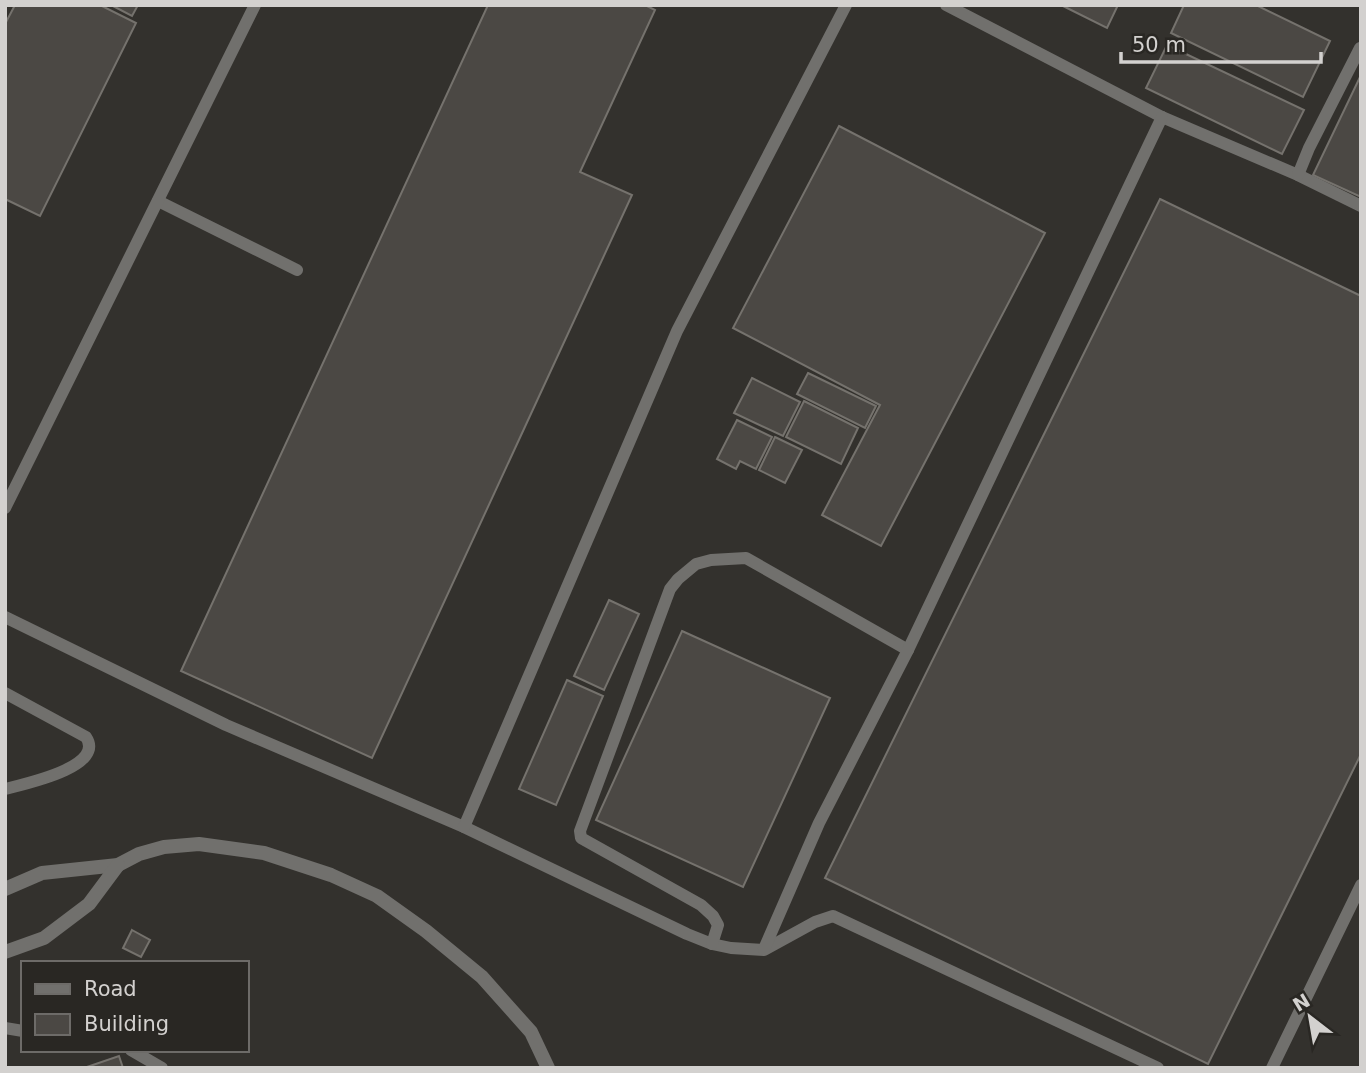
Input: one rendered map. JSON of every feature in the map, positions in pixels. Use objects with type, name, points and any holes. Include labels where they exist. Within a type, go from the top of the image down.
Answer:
[{"type":"street","points":[[5,889],[42,873],[118,865],[139,854],[164,847],[199,844],[264,853],[331,875],[377,896],[426,931],[482,977],[531,1032],[548,1068]]},
{"type":"street","points":[[5,951],[44,938],[89,904],[118,865]]},
{"type":"lane","points":[[5,508],[255,5]]},
{"type":"lane","points":[[464,827],[677,331],[846,5]]},
{"type":"lane","points":[[946,5],[1162,117],[1298,175],[1361,206]]},
{"type":"lane","points":[[1298,175],[1360,48]]},
{"type":"lane","points":[[764,950],[819,823],[908,650],[1162,117]]},
{"type":"lane","points":[[158,201],[297,270]]},
{"type":"lane","points":[[712,944],[718,925],[701,905],[581,838],[580,831],[670,589],[696,564],[710,560],[746,558],[908,650]]},
{"type":"lane","points":[[5,617],[226,726],[464,827],[712,944],[764,950],[833,915],[1158,1068]]},
{"type":"lane","points":[[5,694],[86,737],[90,744],[84,758],[68,770],[5,789]]},
{"type":"lane","points":[[1272,1068],[1361,885]]},
{"type":"lane","points":[[134,1052],[162,1068]]},
{"type":"building","points":[[15,5],[100,5],[136,23],[40,216],[5,199],[5,24]]},
{"type":"building","points":[[111,5],[138,5],[132,16]]},
{"type":"building","points":[[488,5],[645,5],[655,10],[580,172],[632,195],[372,758],[181,671]]},
{"type":"building","points":[[1061,5],[1118,5],[1107,28]]},
{"type":"building","points":[[1184,5],[1256,5],[1330,41],[1303,97],[1171,33]]},
{"type":"building","points":[[1167,45],[1304,110],[1282,154],[1146,88]]},
{"type":"building","points":[[1361,75],[1361,197],[1313,175]]},
{"type":"building","points":[[839,126],[1045,233],[881,546],[822,515],[880,405],[733,328]]},
{"type":"building","points":[[1160,199],[1361,296],[1361,754],[1208,1064],[825,878]]},
{"type":"building","points":[[808,373],[876,406],[865,428],[797,394]]},
{"type":"building","points":[[752,378],[800,402],[783,436],[734,413]]},
{"type":"building","points":[[804,401],[858,428],[841,464],[786,437]]},
{"type":"building","points":[[737,420],[772,437],[756,469],[740,461],[736,469],[717,459]]},
{"type":"building","points":[[775,437],[802,450],[785,483],[759,470]]},
{"type":"building","points":[[609,600],[639,614],[604,690],[574,676]]},
{"type":"building","points":[[682,631],[830,698],[743,887],[596,820]]},
{"type":"building","points":[[567,680],[603,696],[556,805],[519,789]]},
{"type":"building","points":[[132,930],[150,940],[141,957],[123,948]]},
{"type":"building","points":[[119,1056],[123,1068],[84,1068]]}]
